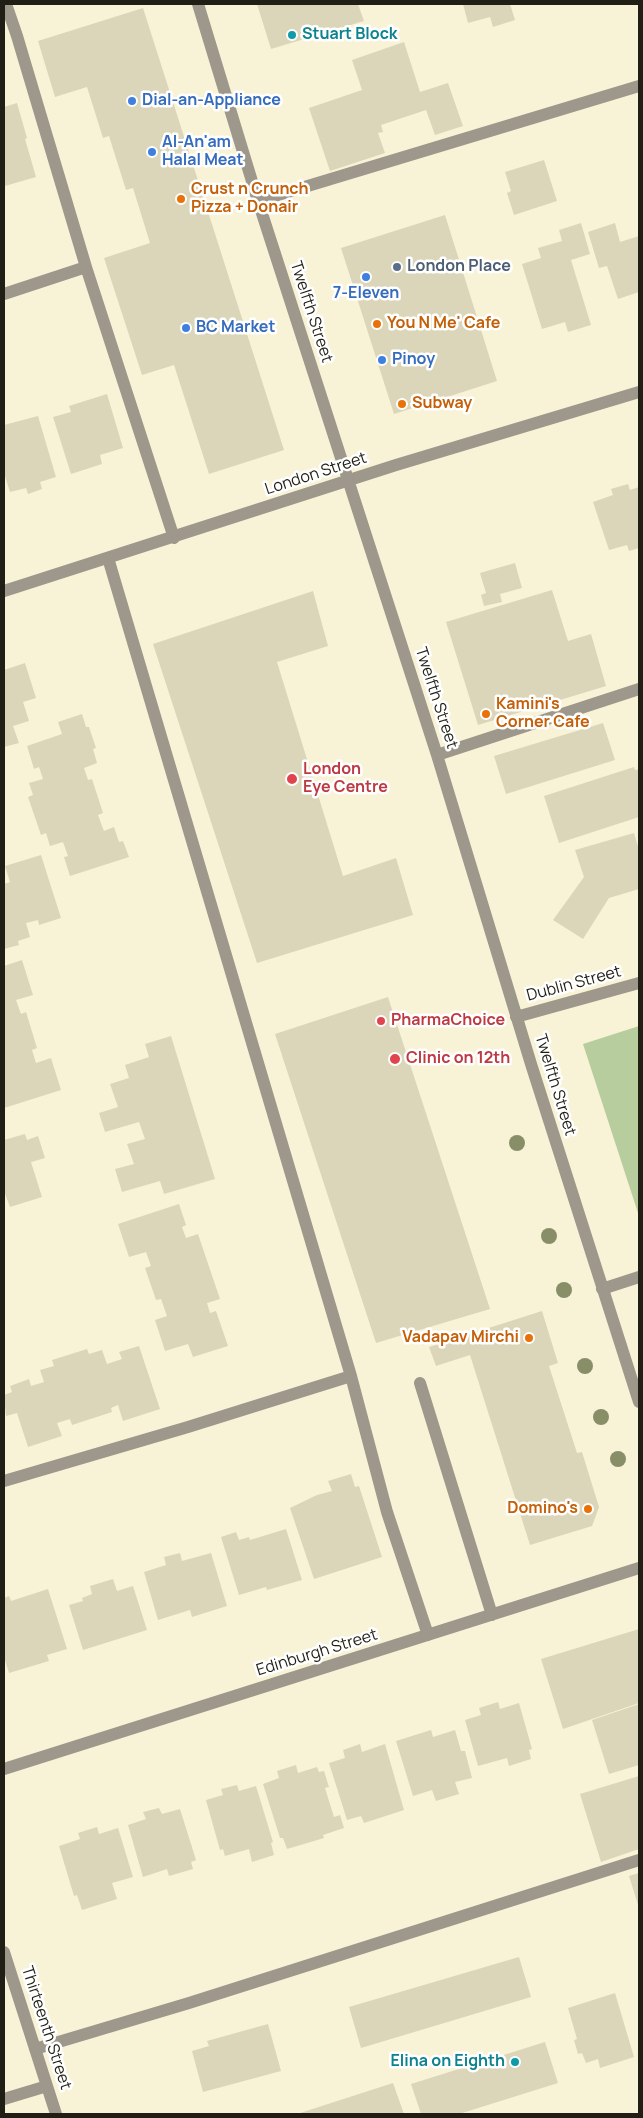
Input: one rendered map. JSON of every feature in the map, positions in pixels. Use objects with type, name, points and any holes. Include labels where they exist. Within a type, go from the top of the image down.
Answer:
[{"type":"street","points":[[6,4],[86,267],[174,538]]},
{"type":"street","name":"Twelfth Street","points":[[198,4],[258,201],[437,755],[516,1017],[639,1402]]},
{"type":"street","points":[[258,201],[639,86]]},
{"type":"street","points":[[4,294],[86,267]]},
{"type":"street","name":"London Street","points":[[4,591],[174,538],[349,480],[639,392]]},
{"type":"street","points":[[108,558],[351,1376],[387,1512],[428,1635]]},
{"type":"street","points":[[437,755],[639,689]]},
{"type":"street","name":"Dublin Street","points":[[516,1017],[639,983]]},
{"type":"street","points":[[602,1289],[639,1277]]},
{"type":"street","points":[[4,1480],[188,1428],[351,1376]]},
{"type":"street","points":[[420,1383],[492,1615]]},
{"type":"street","name":"Edinburgh Street","points":[[4,1769],[639,1568]]},
{"type":"street","points":[[36,2049],[639,1860]]},
{"type":"street","name":"Thirteenth Street","points":[[4,1952],[56,2114]]},
{"type":"street","points":[[4,2099],[47,2086]]},
{"type":"green space","points":[[639,1026],[639,1216],[583,1044]]},
{"type":"building","name":"Stuart Block","points":[[257,4],[358,4],[364,21],[271,49]]},
{"type":"building","points":[[463,4],[510,4],[515,20],[493,27],[490,17],[468,23]]},
{"type":"building","points":[[143,8],[284,450],[209,474],[174,365],[142,375],[104,258],[150,243],[133,188],[126,190],[109,136],[103,138],[87,87],[55,97],[38,41]]},
{"type":"building","points":[[404,42],[420,92],[448,83],[463,126],[435,135],[426,110],[381,125],[383,132],[378,133],[385,153],[330,171],[309,108],[362,90],[352,60]]},
{"type":"building","points":[[17,103],[36,177],[5,186],[4,107]]},
{"type":"building","points":[[544,160],[557,201],[514,215],[507,193],[511,191],[505,172]]},
{"type":"building","points":[[445,215],[497,381],[394,414],[341,248]]},
{"type":"building","points":[[581,223],[590,254],[571,260],[591,325],[568,332],[565,322],[542,329],[522,264],[541,258],[538,248],[562,241],[559,230]]},
{"type":"building","points":[[615,223],[620,242],[639,236],[639,292],[618,299],[607,266],[599,268],[588,232]]},
{"type":"building","points":[[107,394],[123,448],[100,455],[102,464],[71,474],[53,417],[71,412],[69,406]]},
{"type":"building","points":[[38,416],[56,477],[40,482],[42,489],[28,494],[26,488],[10,492],[4,473],[4,425]]},
{"type":"building","points":[[628,484],[630,490],[639,487],[639,548],[629,551],[627,545],[609,550],[593,502],[613,495],[611,489]]},
{"type":"building","points":[[515,563],[522,588],[500,594],[502,602],[484,606],[481,595],[486,593],[480,573]]},
{"type":"building","points":[[552,590],[568,641],[591,634],[606,686],[478,725],[446,622]]},
{"type":"building","points":[[313,591],[328,646],[277,662],[343,876],[396,858],[413,915],[257,963],[153,644]]},
{"type":"building","points":[[25,663],[36,698],[23,702],[29,721],[13,726],[19,743],[4,747],[4,670]]},
{"type":"building","points":[[82,714],[86,727],[89,727],[96,748],[93,749],[97,763],[84,768],[88,780],[92,779],[103,813],[98,815],[104,831],[114,827],[119,842],[123,841],[129,857],[70,876],[64,857],[68,856],[63,842],[50,846],[46,833],[41,835],[28,797],[33,795],[29,783],[43,779],[39,767],[34,769],[27,746],[62,734],[58,722]]},
{"type":"building","points":[[603,723],[615,760],[506,794],[494,756]]},
{"type":"building","points":[[634,767],[635,770],[639,769],[639,817],[559,843],[544,796]]},
{"type":"building","points":[[634,833],[639,850],[639,889],[609,898],[583,939],[553,920],[584,877],[575,850]]},
{"type":"building","points":[[41,855],[61,918],[39,925],[38,920],[26,923],[30,937],[18,941],[19,945],[4,949],[4,884],[10,882],[5,866]]},
{"type":"building","points":[[22,960],[33,995],[16,1000],[21,1014],[26,1012],[37,1048],[32,1050],[36,1063],[51,1058],[61,1090],[4,1108],[4,966]]},
{"type":"building","points":[[388,997],[490,1309],[376,1343],[275,1034]]},
{"type":"building","points":[[171,1036],[215,1179],[164,1194],[160,1181],[122,1192],[115,1169],[134,1164],[127,1144],[145,1139],[139,1122],[105,1132],[99,1113],[118,1107],[110,1084],[129,1078],[125,1065],[149,1057],[145,1044]]},
{"type":"building","points":[[25,1134],[27,1140],[38,1136],[45,1158],[31,1162],[42,1197],[10,1207],[4,1191],[4,1140]]},
{"type":"building","points":[[179,1204],[186,1225],[182,1227],[186,1238],[198,1234],[220,1299],[207,1303],[210,1313],[216,1311],[228,1346],[193,1357],[188,1344],[165,1351],[155,1320],[167,1316],[161,1299],[156,1300],[145,1268],[151,1266],[146,1252],[129,1257],[118,1224]]},
{"type":"building","points":[[542,1311],[558,1363],[549,1366],[577,1453],[582,1452],[599,1507],[592,1526],[530,1545],[470,1355],[436,1366],[429,1347]]},
{"type":"building","points":[[139,1346],[160,1409],[123,1421],[118,1405],[111,1408],[112,1412],[72,1425],[70,1419],[57,1423],[62,1436],[28,1447],[17,1413],[6,1416],[4,1395],[12,1392],[10,1386],[29,1379],[31,1386],[44,1382],[40,1370],[54,1366],[52,1360],[87,1349],[89,1354],[102,1350],[107,1364],[122,1359],[119,1352]]},
{"type":"building","points":[[351,1474],[355,1487],[359,1486],[382,1557],[314,1579],[290,1508],[317,1495],[332,1491],[328,1481]]},
{"type":"building","points":[[286,1529],[302,1580],[267,1590],[266,1587],[239,1595],[221,1537],[236,1532],[239,1540],[249,1537],[250,1540]]},
{"type":"building","points":[[180,1553],[182,1561],[211,1553],[227,1606],[192,1617],[190,1610],[158,1620],[144,1572],[166,1565],[164,1557]]},
{"type":"building","points":[[113,1579],[117,1591],[133,1586],[147,1630],[83,1650],[69,1605],[83,1601],[82,1598],[92,1594],[90,1586]]},
{"type":"building","points":[[48,1589],[67,1649],[47,1655],[49,1661],[9,1673],[4,1657],[4,1598],[9,1596],[11,1601]]},
{"type":"building","points":[[639,1629],[639,1703],[563,1729],[541,1659]]},
{"type":"building","points":[[498,1702],[500,1709],[519,1703],[532,1749],[529,1750],[531,1759],[509,1766],[507,1758],[478,1766],[465,1720],[481,1715],[479,1708]]},
{"type":"building","points":[[639,1704],[639,1765],[609,1774],[592,1720]]},
{"type":"building","points":[[431,1730],[433,1737],[455,1730],[461,1751],[465,1751],[472,1778],[455,1782],[459,1794],[436,1801],[432,1790],[413,1796],[396,1741]]},
{"type":"building","points":[[360,1744],[362,1752],[385,1744],[404,1810],[364,1823],[361,1816],[347,1820],[329,1763],[345,1758],[343,1750]]},
{"type":"building","points":[[296,1765],[298,1773],[317,1767],[319,1772],[324,1771],[329,1787],[325,1788],[334,1817],[340,1815],[344,1828],[323,1835],[324,1838],[287,1849],[283,1838],[280,1838],[263,1784],[279,1778],[277,1771]]},
{"type":"building","points":[[639,1776],[639,1849],[601,1862],[580,1794]]},
{"type":"building","points":[[237,1785],[239,1791],[256,1786],[273,1842],[271,1843],[274,1855],[252,1862],[249,1849],[225,1856],[223,1849],[220,1850],[206,1800],[223,1795],[221,1789]]},
{"type":"building","points":[[159,1808],[162,1814],[180,1809],[196,1860],[191,1862],[193,1869],[169,1876],[167,1869],[143,1877],[128,1825],[146,1819],[143,1812]]},
{"type":"building","points":[[97,1827],[99,1834],[118,1828],[133,1877],[112,1883],[117,1899],[82,1910],[77,1895],[74,1896],[59,1846],[80,1839],[78,1833]]},
{"type":"building","points":[[639,1873],[639,1908],[629,1876]]},
{"type":"building","points":[[519,1957],[531,1997],[361,2048],[349,2007]]},
{"type":"building","points":[[615,1993],[634,2057],[600,2068],[598,2059],[586,2063],[582,2053],[578,2054],[574,2040],[577,2039],[568,2008]]},
{"type":"building","points":[[268,2024],[281,2071],[203,2092],[192,2051],[209,2046],[207,2041]]},
{"type":"building","name":"Elina on Eighth","points":[[545,2042],[558,2083],[459,2114],[421,2114],[411,2084]]},
{"type":"building","name":"Elina on Eighth","points":[[393,2083],[404,2114],[297,2114]]},
{"type":"place","name":"Stuart Block","points":[[292,35]]},
{"type":"place","name":"Dial-an-Appliance","points":[[132,101]]},
{"type":"place","name":"Al-An'am Halal Meat","points":[[152,152]]},
{"type":"place","name":"Crust n Crunch Pizza + Donair","points":[[181,199]]},
{"type":"place","name":"London Place","points":[[397,267]]},
{"type":"place","name":"7-Eleven","points":[[366,277]]},
{"type":"place","name":"You N Me' Cafe","points":[[377,324]]},
{"type":"place","name":"BC Market","points":[[186,328]]},
{"type":"place","name":"Pinoy","points":[[382,360]]},
{"type":"place","name":"Subway","points":[[402,404]]},
{"type":"place","name":"Kamini's Corner Cafe","points":[[486,714]]},
{"type":"place","name":"London Eye Centre","points":[[292,779]]},
{"type":"place","name":"PharmaChoice","points":[[381,1021]]},
{"type":"place","name":"Clinic on 12th","points":[[395,1059]]},
{"type":"place","name":"Vadapav Mirchi","points":[[529,1338]]},
{"type":"place","name":"Domino's","points":[[588,1509]]},
{"type":"place","name":"Elina on Eighth","points":[[515,2062]]}]
